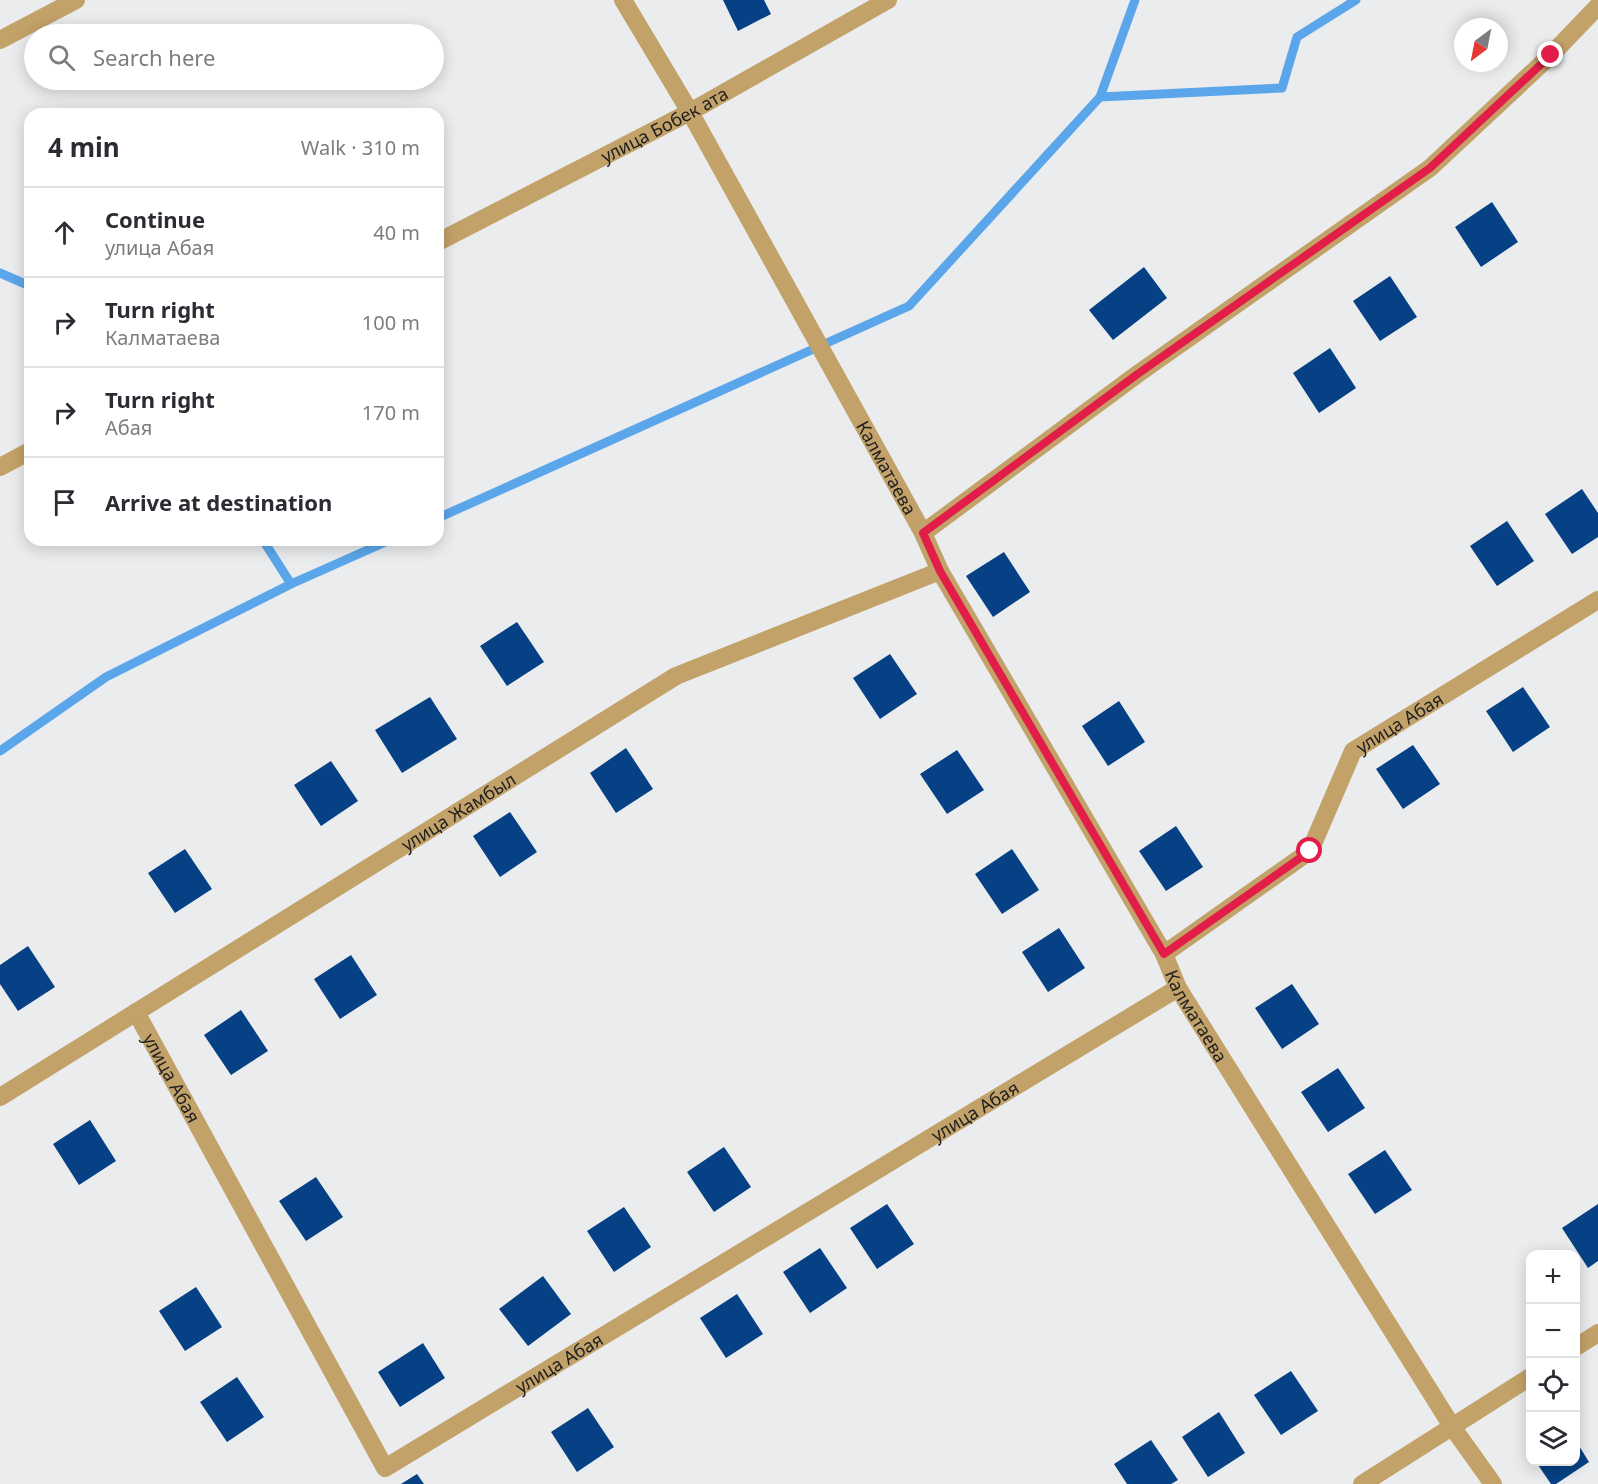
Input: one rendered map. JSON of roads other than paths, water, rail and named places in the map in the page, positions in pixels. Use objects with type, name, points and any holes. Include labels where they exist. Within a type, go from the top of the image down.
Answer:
[{"type":"street","points":[[30,24],[76,0]]},
{"type":"street","name":"Калматаева","points":[[623,0],[690,112],[923,533],[940,571],[1164,954],[1178,988],[1453,1428],[1493,1484]]},
{"type":"street","name":"улица Бобек ата","points":[[444,239],[690,112],[888,0]]},
{"type":"street","points":[[923,533],[1139,373],[1430,168],[1551,55],[1598,6]]},
{"type":"street","points":[[0,40],[24,27]]},
{"type":"street","points":[[0,467],[24,455]]},
{"type":"street","name":"улица Жамбыл","points":[[0,1097],[676,675],[940,571]]},
{"type":"street","name":"улица Абая","points":[[1164,954],[1310,851],[1353,751],[1598,600]]},
{"type":"street","name":"улица Абая","points":[[136,1012],[385,1468],[1178,988]]},
{"type":"street","points":[[1580,1344],[1598,1333]]},
{"type":"street","points":[[1362,1484],[1526,1380]]},
{"type":"waterway","points":[[444,515],[909,306],[1100,97],[1135,0]]},
{"type":"waterway","points":[[1100,97],[1282,88],[1297,37],[1356,0]]},
{"type":"waterway","points":[[0,273],[24,283]]},
{"type":"waterway","points":[[267,546],[291,584]]},
{"type":"waterway","points":[[0,751],[106,677],[291,584],[376,546]]}]
